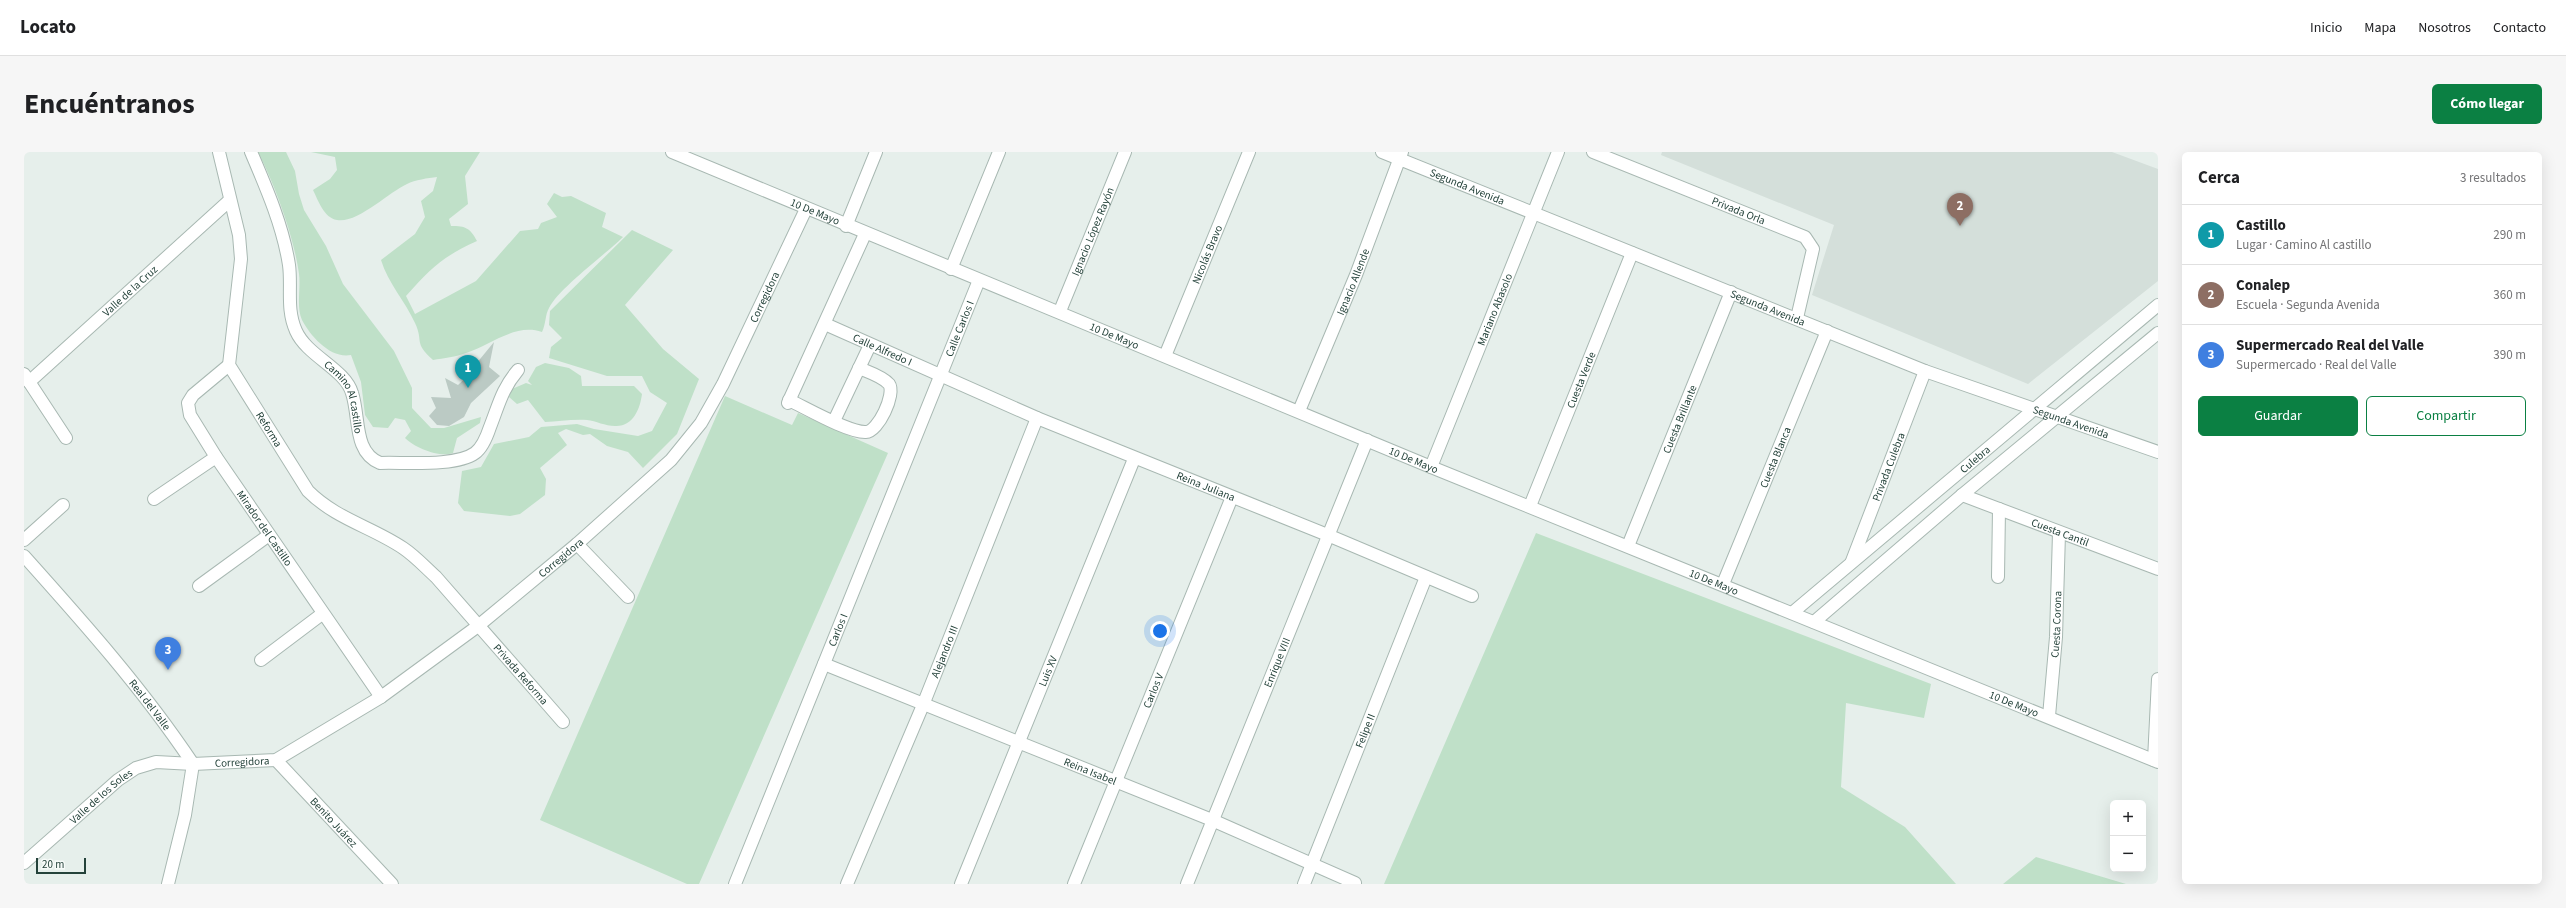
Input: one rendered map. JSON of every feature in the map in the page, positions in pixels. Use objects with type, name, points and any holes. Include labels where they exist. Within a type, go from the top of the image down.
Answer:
[{"type":"street","points":[[219,152],[239,235],[241,259],[229,365]]},
{"type":"street","name":"Camino Al castillo","points":[[251,152],[276,217],[289,263],[289,304],[294,325],[305,345],[346,382],[352,392],[364,450],[371,459],[380,463],[451,461],[465,458],[475,453],[490,428],[505,386],[518,370]]},
{"type":"street","name":"10 De Mayo","points":[[672,152],[700,157],[806,209],[865,234],[1060,311],[1431,467],[2049,716],[2156,761]]},
{"type":"street","points":[[846,226],[876,152]]},
{"type":"street","points":[[951,268],[999,152]]},
{"type":"street","name":"Ignacio López Rayón","points":[[1060,311],[1125,152]]},
{"type":"street","name":"Nicolás Bravo","points":[[1165,356],[1249,152]]},
{"type":"street","name":"Segunda Avenida","points":[[1382,152],[1401,156],[1632,253],[1797,318],[1925,371],[2158,452]]},
{"type":"street","name":"Mariano Abasolo","points":[[1431,467],[1558,152]]},
{"type":"street","name":"Privada Orla","points":[[1593,152],[1805,237],[1810,242],[1813,249],[1797,318]]},
{"type":"street","name":"Ignacio Allende","points":[[1299,411],[1356,275],[1401,156]]},
{"type":"street","name":"Valle de la Cruz","points":[[27,378],[230,200]]},
{"type":"street","name":"Corregidora","points":[[193,764],[276,760],[381,697],[478,626],[577,544],[671,460],[701,423],[723,384],[806,209]]},
{"type":"street","points":[[859,368],[890,385],[891,392],[878,425],[867,433],[788,402],[865,234]]},
{"type":"street","name":"Cuesta Verde","points":[[1530,506],[1632,253]]},
{"type":"street","name":"Calle Carlos I","points":[[940,376],[979,280]]},
{"type":"street","name":"Cuesta Brillante","points":[[1628,546],[1731,292]]},
{"type":"street","name":"Culebra","points":[[1792,613],[2032,409],[2158,305]]},
{"type":"street","name":"Calle Alfredo I","points":[[825,324],[940,376]]},
{"type":"street","name":"Cuesta Blanca","points":[[1723,584],[1827,331]]},
{"type":"street","name":"Culebra","points":[[1814,622],[1962,495],[2158,333]]},
{"type":"street","points":[[834,421],[870,344]]},
{"type":"street","name":"Mirador del Castillo","points":[[229,365],[193,395],[188,403],[190,415],[216,458],[322,614],[381,697]]},
{"type":"street","name":"Reforma","points":[[229,365],[308,491],[336,514],[402,548],[418,560],[436,577],[478,626]]},
{"type":"street","name":"Privada Culebra","points":[[1852,562],[1925,371]]},
{"type":"street","name":"Reina Juliana","points":[[940,376],[1134,459],[1330,536],[1472,596]]},
{"type":"street","name":"Carlos I","points":[[735,884],[940,376]]},
{"type":"street","points":[[27,378],[66,438]]},
{"type":"street","name":"Alejandro III","points":[[848,884],[923,704],[1037,418]]},
{"type":"street","name":"Enrique VIII","points":[[1187,884],[1212,820],[1330,536],[1367,440]]},
{"type":"street","points":[[154,499],[216,458]]},
{"type":"street","name":"Luis XV","points":[[961,884],[1134,459]]},
{"type":"street","name":"Cuesta Cantil","points":[[1962,495],[2059,533],[2158,569]]},
{"type":"street","name":"Carlos V","points":[[1074,884],[1232,497]]},
{"type":"street","points":[[24,540],[63,505]]},
{"type":"street","points":[[1998,577],[1999,509]]},
{"type":"street","name":"Cuesta Corona","points":[[2049,716],[2056,637],[2059,533]]},
{"type":"street","points":[[199,586],[269,535]]},
{"type":"street","points":[[577,544],[628,597]]},
{"type":"street","name":"Real del Valle","points":[[24,556],[120,664],[160,715],[193,764]]},
{"type":"street","name":"Felipe II","points":[[1304,884],[1426,577]]},
{"type":"street","points":[[261,660],[322,614]]},
{"type":"street","name":"Privada Reforma","points":[[478,626],[563,722]]},
{"type":"street","name":"Reina Isabel","points":[[824,664],[1019,744],[1212,820],[1355,883]]},
{"type":"street","points":[[2156,761],[2158,679]]},
{"type":"street","name":"Benito Juárez","points":[[276,760],[392,884]]},
{"type":"street","name":"Valle de los Soles","points":[[24,863],[118,780],[136,768],[156,762],[193,764]]},
{"type":"street","points":[[168,884],[185,815],[193,764]]},
{"type":"shaded area","points":[[1662,152],[2112,152],[2158,169],[2158,281],[2028,384],[1812,295],[1834,225],[1661,155]]},
{"type":"green space","points":[[258,152],[286,152],[295,171],[299,194],[304,210],[326,246],[343,284],[394,351],[412,388],[412,408],[431,428],[444,428],[481,417],[480,423],[457,438],[453,453],[435,453],[409,442],[405,438],[411,431],[405,420],[395,418],[388,428],[373,427],[365,415],[361,382],[351,355],[336,354],[329,350],[316,340],[306,327],[300,315],[299,309],[299,274],[293,244],[277,195]]},
{"type":"green space","points":[[311,152],[480,152],[465,176],[468,204],[449,219],[451,226],[464,227],[472,233],[477,241],[455,252],[438,264],[406,296],[415,314],[476,281],[520,231],[538,229],[541,223],[557,217],[547,204],[554,193],[562,197],[571,196],[606,213],[602,227],[623,237],[572,281],[554,300],[549,308],[542,332],[522,330],[503,336],[462,354],[433,360],[423,349],[418,329],[392,284],[381,260],[415,234],[425,217],[421,201],[433,191],[437,177],[422,179],[410,183],[354,217],[345,220],[337,220],[328,216],[319,203],[313,190],[330,179],[337,170],[335,157]]},
{"type":"green space","points":[[632,230],[673,250],[625,305],[663,349],[699,379],[677,434],[643,468],[628,452],[607,446],[590,434],[583,435],[566,429],[558,433],[567,445],[540,468],[546,479],[545,495],[520,514],[510,516],[464,511],[458,503],[462,471],[481,467],[494,444],[529,437],[541,427],[577,424],[594,429],[638,436],[652,431],[667,403],[650,392],[642,376],[607,376],[549,358],[551,347],[562,338],[549,325],[550,311]]},
{"type":"green space","points":[[545,363],[569,368],[581,376],[582,386],[634,386],[642,394],[637,411],[627,424],[621,426],[608,425],[587,420],[545,422],[528,400],[517,404],[509,397],[512,389],[526,383],[532,385],[528,381],[536,367]]},
{"type":"green space","points":[[725,396],[792,425],[798,413],[888,453],[699,884],[687,884],[540,820]]},
{"type":"green space","points":[[1536,533],[1931,684],[1924,718],[1846,703],[1841,787],[1905,827],[1956,884],[1384,884]]},
{"type":"green space","points":[[2036,857],[2126,884],[2003,884]]},
{"type":"building","points":[[494,342],[489,367],[500,376],[471,403],[464,417],[449,426],[437,425],[429,416],[436,408],[431,397],[451,398],[445,378],[458,385],[476,368],[476,364]]},
{"type":"place","name":"Conalep","points":[[1960,226]]},
{"type":"place","name":"Castillo","points":[[468,388]]},
{"type":"place","name":"Supermercado Real del Valle","points":[[168,670]]}]
